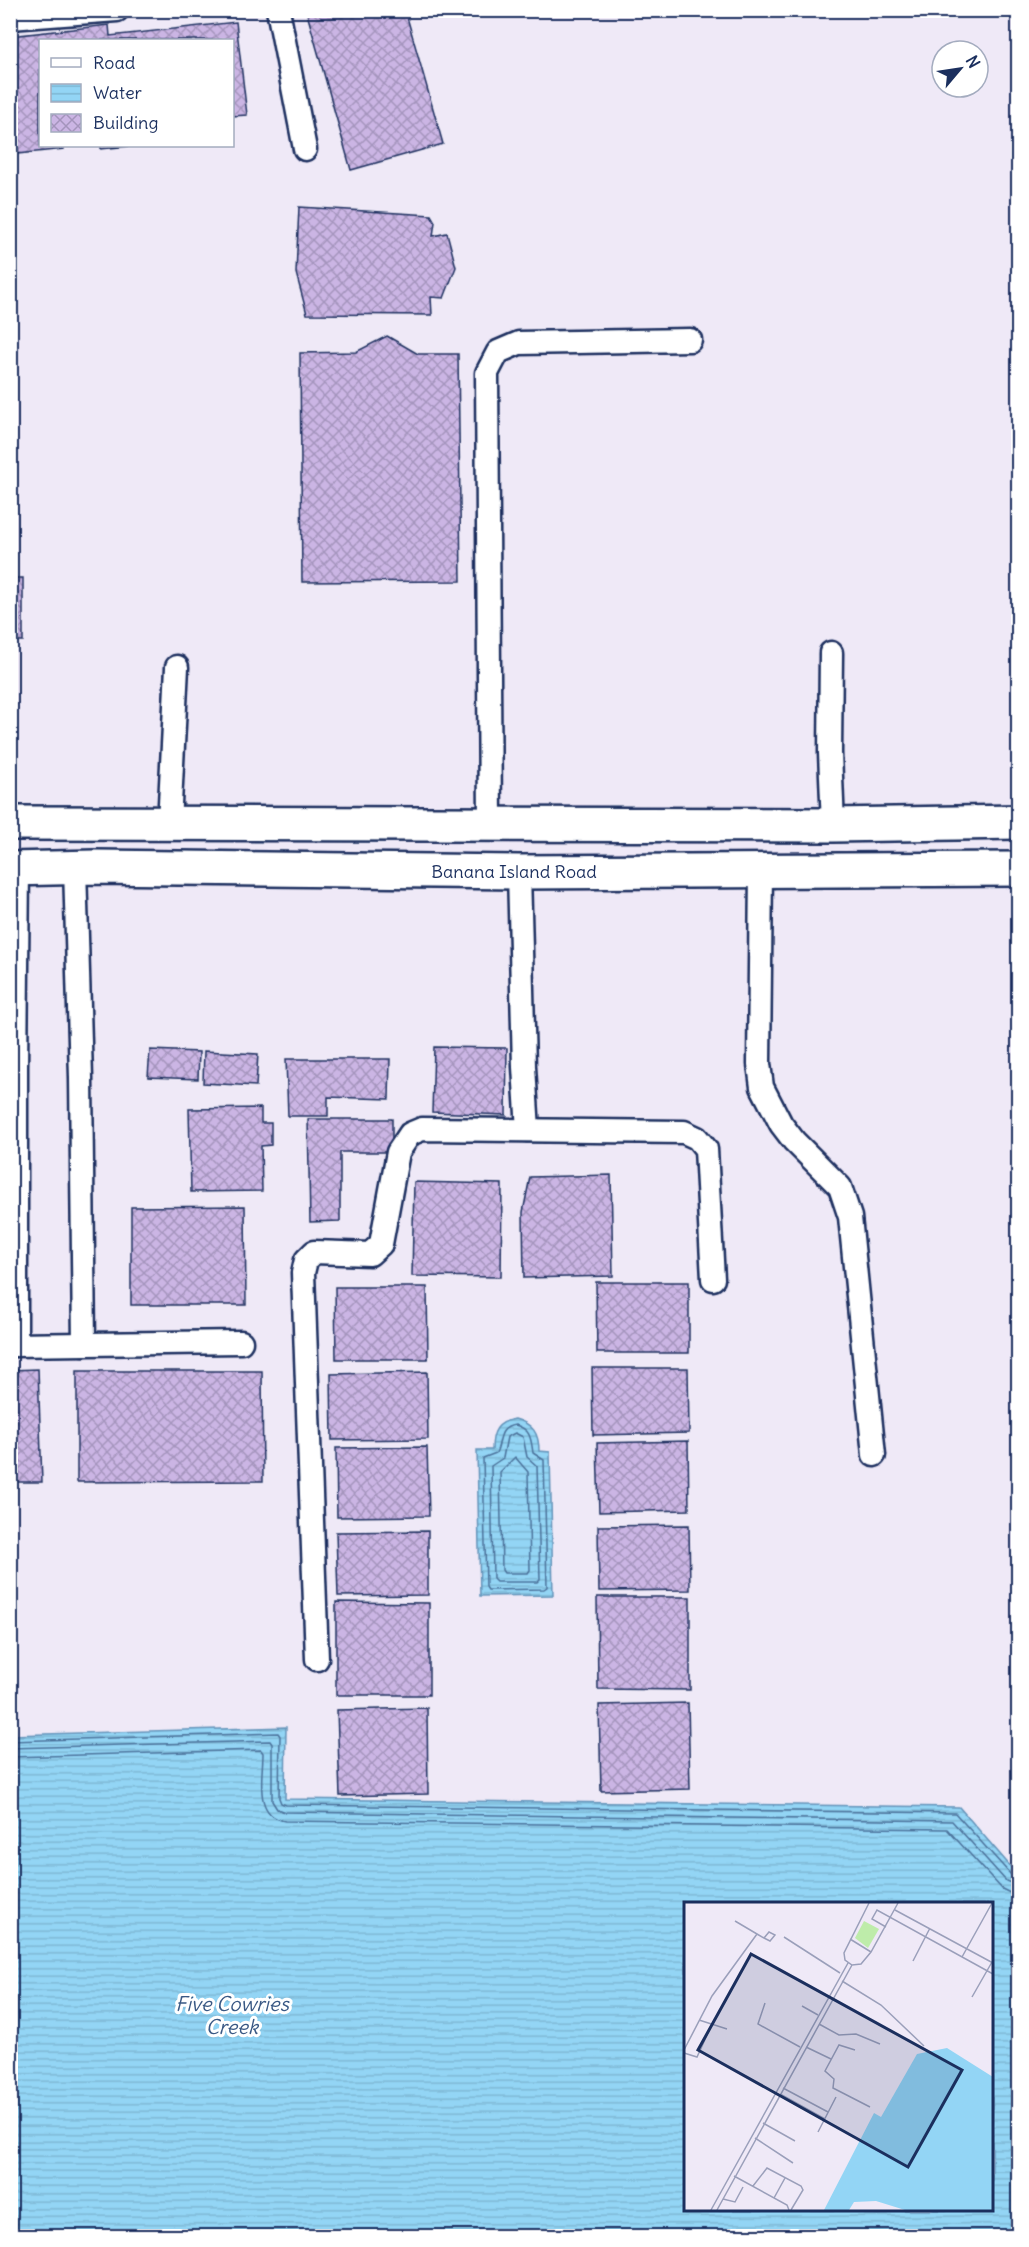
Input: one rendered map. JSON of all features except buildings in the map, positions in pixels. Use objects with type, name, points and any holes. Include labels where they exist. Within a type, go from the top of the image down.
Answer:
[{"type":"street","points":[[10,823],[833,825],[1018,822]]},
{"type":"street","name":"Banana Island Road","points":[[14,869],[75,867],[519,872],[1018,869]]},
{"type":"lane","points":[[10,18],[117,10]]},
{"type":"lane","points":[[278,10],[305,149]]},
{"type":"lane","points":[[490,824],[487,373],[498,352],[519,343],[690,340]]},
{"type":"lane","points":[[831,653],[830,753],[833,825]]},
{"type":"lane","points":[[169,823],[177,667]]},
{"type":"lane","points":[[75,867],[81,1078],[84,1344]]},
{"type":"lane","points":[[14,869],[16,1068],[13,1345],[241,1342]]},
{"type":"lane","points":[[761,870],[759,1064],[762,1087],[781,1124],[794,1141],[840,1186],[850,1217],[873,1455]]},
{"type":"lane","points":[[519,872],[524,1067],[528,1130]]},
{"type":"lane","points":[[317,1659],[303,1273],[306,1260],[314,1252],[370,1254],[381,1244],[398,1152],[410,1134],[422,1129],[684,1132],[697,1138],[706,1149],[713,1279]]},
{"type":"water","points":[[515,1419],[534,1430],[538,1439],[539,1451],[550,1452],[553,1595],[480,1596],[477,1450],[492,1450],[497,1428],[504,1422]]},
{"type":"water","name":"Five Cowries Creek","points":[[286,1727],[285,1799],[959,1807],[1018,1875],[1018,2236],[11,2236],[11,1735]]}]
